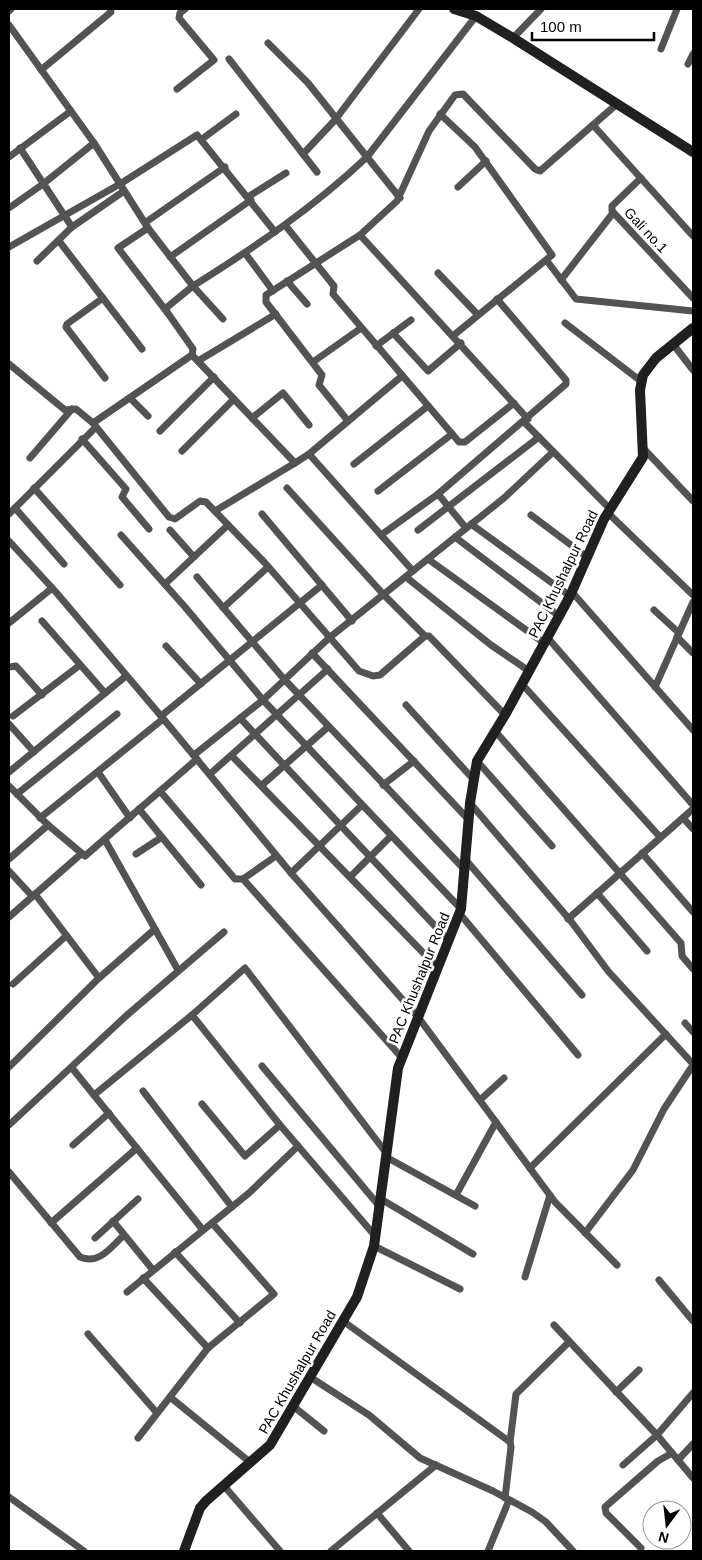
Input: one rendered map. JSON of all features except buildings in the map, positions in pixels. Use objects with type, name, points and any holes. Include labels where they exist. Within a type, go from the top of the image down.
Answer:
[{"type":"main road","points":[[454,9],[476,16],[513,38],[693,152]]},
{"type":"main road","points":[[642,382],[643,375],[656,358],[693,328]]},
{"type":"main road","name":"PAC Khushalpur Road","points":[[184,1551],[200,1508],[270,1445],[360,1291],[375,1242],[398,1068],[461,912],[468,819],[477,761],[505,715],[571,594],[609,511],[638,466],[644,449],[642,382]]},
{"type":"street","points":[[41,70],[111,12],[110,9]]},
{"type":"street","points":[[177,89],[214,60],[179,18],[180,13],[185,9]]},
{"type":"street","points":[[303,154],[336,120],[419,9]]},
{"type":"street","points":[[513,38],[541,9]]},
{"type":"street","points":[[661,49],[677,9]]},
{"type":"street","points":[[167,312],[168,305],[192,286],[246,253],[329,193],[367,158],[476,16]]},
{"type":"street","points":[[9,24],[94,143],[170,258],[192,286],[223,319]]},
{"type":"street","points":[[268,43],[308,83],[400,198]]},
{"type":"street","points":[[688,64],[693,54]]},
{"type":"street","points":[[229,59],[317,172]]},
{"type":"street","points":[[348,421],[319,385],[323,377],[313,362],[265,298],[360,235],[400,198],[429,131],[455,95],[463,94],[535,169],[540,171],[616,104]]},
{"type":"street","points":[[9,157],[70,111]]},
{"type":"street","points":[[202,139],[236,114]]},
{"type":"street","points":[[440,114],[475,147],[519,211],[551,250],[552,254],[547,261],[454,335]]},
{"type":"street","points":[[593,125],[693,236]]},
{"type":"street","points":[[9,247],[120,184],[194,135],[200,136],[275,232]]},
{"type":"street","points":[[9,208],[43,184],[94,143]]},
{"type":"street","points":[[20,148],[72,227]]},
{"type":"street","points":[[458,187],[486,161]]},
{"type":"street","points":[[9,514],[82,440],[94,425],[192,355],[193,349],[118,248],[225,168]]},
{"type":"street","points":[[170,258],[249,198],[286,173]]},
{"type":"street","name":"Gali no.1","points":[[641,178],[612,206],[614,213],[693,298]]},
{"type":"street","points":[[36,262],[72,227],[124,191]]},
{"type":"street","points":[[561,280],[614,213]]},
{"type":"street","points":[[285,225],[334,286],[333,294],[360,328],[459,442],[465,442],[514,403]]},
{"type":"street","points":[[360,235],[454,335],[514,403],[538,437],[693,594]]},
{"type":"street","points":[[59,241],[142,349]]},
{"type":"street","points":[[246,253],[273,291]]},
{"type":"street","points":[[547,261],[573,296],[581,301],[693,311]]},
{"type":"street","points":[[438,274],[478,315]]},
{"type":"street","points":[[287,282],[307,304]]},
{"type":"street","points":[[103,298],[66,327],[105,378]]},
{"type":"street","points":[[381,535],[438,494],[564,387],[566,380],[497,300]]},
{"type":"street","points":[[198,361],[276,314]]},
{"type":"street","points":[[376,346],[411,320]]},
{"type":"street","points":[[565,323],[642,382]]},
{"type":"street","points":[[313,362],[360,328]]},
{"type":"street","points":[[393,333],[428,371],[461,343]]},
{"type":"street","points":[[673,344],[693,370]]},
{"type":"street","points":[[192,355],[295,463]]},
{"type":"street","points":[[9,364],[65,410],[74,408]]},
{"type":"street","points":[[216,511],[309,454],[402,376]]},
{"type":"street","points":[[160,431],[214,377]]},
{"type":"street","points":[[252,418],[282,393],[309,424]]},
{"type":"street","points":[[130,398],[148,416]]},
{"type":"street","points":[[182,451],[234,398]]},
{"type":"street","points":[[354,464],[428,406]]},
{"type":"street","points":[[74,408],[94,425],[169,517],[175,519],[203,500],[216,511],[359,671],[373,676],[380,675],[425,636]]},
{"type":"street","points":[[30,458],[74,408]]},
{"type":"street","points":[[378,491],[452,434]]},
{"type":"street","points":[[418,530],[450,508],[538,437]]},
{"type":"street","points":[[82,440],[126,489],[122,497],[149,529]]},
{"type":"street","points":[[644,449],[693,501]]},
{"type":"street","points":[[9,786],[40,818],[81,854],[88,855],[240,718],[263,700],[329,638],[469,526],[553,452]]},
{"type":"street","points":[[309,454],[413,571]]},
{"type":"street","points":[[34,488],[120,585]]},
{"type":"street","points":[[287,488],[384,595],[425,636],[432,638],[505,715]]},
{"type":"street","points":[[438,494],[469,526],[571,594],[693,730]]},
{"type":"street","points":[[15,508],[64,564]]},
{"type":"street","points":[[262,514],[352,621]]},
{"type":"street","points":[[531,515],[587,557]]},
{"type":"street","points":[[165,584],[228,525]]},
{"type":"street","points":[[170,530],[194,557]]},
{"type":"street","points":[[121,535],[276,715],[461,912],[578,1055]]},
{"type":"street","points":[[455,537],[559,616]]},
{"type":"street","points":[[9,541],[196,757],[276,856],[418,1017],[550,1195],[617,1265]]},
{"type":"street","points":[[428,559],[546,640],[693,804]]},
{"type":"street","points":[[223,608],[268,567]]},
{"type":"street","points":[[197,577],[299,696],[383,785],[465,864],[582,995]]},
{"type":"street","points":[[406,577],[491,645],[529,671]]},
{"type":"street","points":[[40,818],[322,585]]},
{"type":"street","points":[[9,622],[51,589]]},
{"type":"street","points":[[655,687],[693,603]]},
{"type":"street","points":[[654,610],[693,653]]},
{"type":"street","points":[[42,621],[105,694]]},
{"type":"street","points":[[166,646],[201,684]]},
{"type":"street","points":[[312,653],[468,819]]},
{"type":"street","points":[[13,716],[80,665]]},
{"type":"street","points":[[9,667],[16,666],[42,695]]},
{"type":"street","points":[[210,774],[328,669]]},
{"type":"street","points":[[9,772],[126,676]]},
{"type":"street","points":[[522,684],[660,837]]},
{"type":"street","points":[[406,705],[473,779]]},
{"type":"street","points":[[17,794],[117,714]]},
{"type":"street","points":[[240,718],[449,942]]},
{"type":"street","points":[[9,724],[34,752]]},
{"type":"street","points":[[262,785],[328,726]]},
{"type":"street","points":[[495,731],[680,943],[682,956],[693,969]]},
{"type":"street","points":[[232,756],[438,968]]},
{"type":"street","points":[[383,785],[414,761]]},
{"type":"street","points":[[477,761],[552,846]]},
{"type":"street","points":[[98,772],[130,818]]},
{"type":"street","points":[[160,791],[231,876],[239,880],[243,879],[276,856]]},
{"type":"street","points":[[470,803],[568,919],[608,971],[693,1064],[664,1109],[633,1170],[585,1233]]},
{"type":"street","points":[[291,873],[361,806]]},
{"type":"street","points":[[140,809],[201,885]]},
{"type":"street","points":[[568,919],[693,809]]},
{"type":"street","points":[[683,818],[693,829]]},
{"type":"street","points":[[9,859],[48,825]]},
{"type":"street","points":[[350,877],[391,836]]},
{"type":"street","points":[[136,854],[162,838]]},
{"type":"street","points":[[105,840],[178,970]]},
{"type":"street","points":[[642,853],[693,912]]},
{"type":"street","points":[[9,917],[81,854]]},
{"type":"street","points":[[9,871],[33,895],[98,978]]},
{"type":"street","points":[[243,879],[402,1058]]},
{"type":"street","points":[[597,893],[647,951]]},
{"type":"street","points":[[9,1067],[98,978],[155,929]]},
{"type":"street","points":[[9,1125],[126,1016],[224,932]]},
{"type":"street","points":[[13,984],[66,936]]},
{"type":"street","points":[[94,1094],[192,1015],[242,969],[247,969],[386,1155],[475,1206]]},
{"type":"street","points":[[192,1015],[375,1242],[460,1289]]},
{"type":"street","points":[[685,1023],[693,1032]]},
{"type":"street","points":[[530,1168],[666,1034]]},
{"type":"street","points":[[262,1066],[380,1203],[473,1254]]},
{"type":"street","points":[[72,1068],[203,1230]]},
{"type":"street","points":[[480,1100],[504,1078]]},
{"type":"street","points":[[143,1091],[232,1207]]},
{"type":"street","points":[[202,1104],[245,1156],[280,1125]]},
{"type":"street","points":[[73,1145],[109,1113]]},
{"type":"street","points":[[456,1195],[496,1122]]},
{"type":"street","points":[[127,1292],[174,1252],[232,1207],[298,1146]]},
{"type":"street","points":[[51,1223],[137,1148]]},
{"type":"street","points":[[9,1172],[76,1254],[85,1259],[100,1258],[123,1236]]},
{"type":"street","points":[[525,1276],[550,1195]]},
{"type":"street","points":[[95,1238],[138,1200]]},
{"type":"street","points":[[113,1222],[153,1270]]},
{"type":"street","points":[[138,1438],[208,1348],[274,1294],[212,1223]]},
{"type":"street","points":[[174,1252],[240,1323]]},
{"type":"street","points":[[144,1278],[208,1348]]},
{"type":"street","points":[[659,1280],[693,1320]]},
{"type":"street","points":[[343,1321],[510,1442]]},
{"type":"street","points":[[554,1325],[656,1435],[693,1478]]},
{"type":"street","points":[[88,1334],[157,1413]]},
{"type":"street","points":[[488,1551],[507,1499],[514,1401],[519,1389],[569,1342]]},
{"type":"street","points":[[616,1392],[639,1370]]},
{"type":"street","points":[[310,1377],[369,1415],[412,1453],[507,1499],[546,1522],[574,1551]]},
{"type":"street","points":[[623,1465],[656,1435],[693,1393]]},
{"type":"street","points":[[170,1397],[251,1463]]},
{"type":"street","points":[[293,1406],[324,1430]]},
{"type":"street","points":[[678,1460],[693,1444]]},
{"type":"street","points":[[641,1548],[606,1513],[606,1507],[658,1461],[672,1453]]},
{"type":"street","points":[[331,1551],[436,1465]]},
{"type":"street","points":[[225,1487],[280,1551]]},
{"type":"street","points":[[10,1501],[84,1551]]},
{"type":"street","points":[[377,1513],[409,1551]]}]
